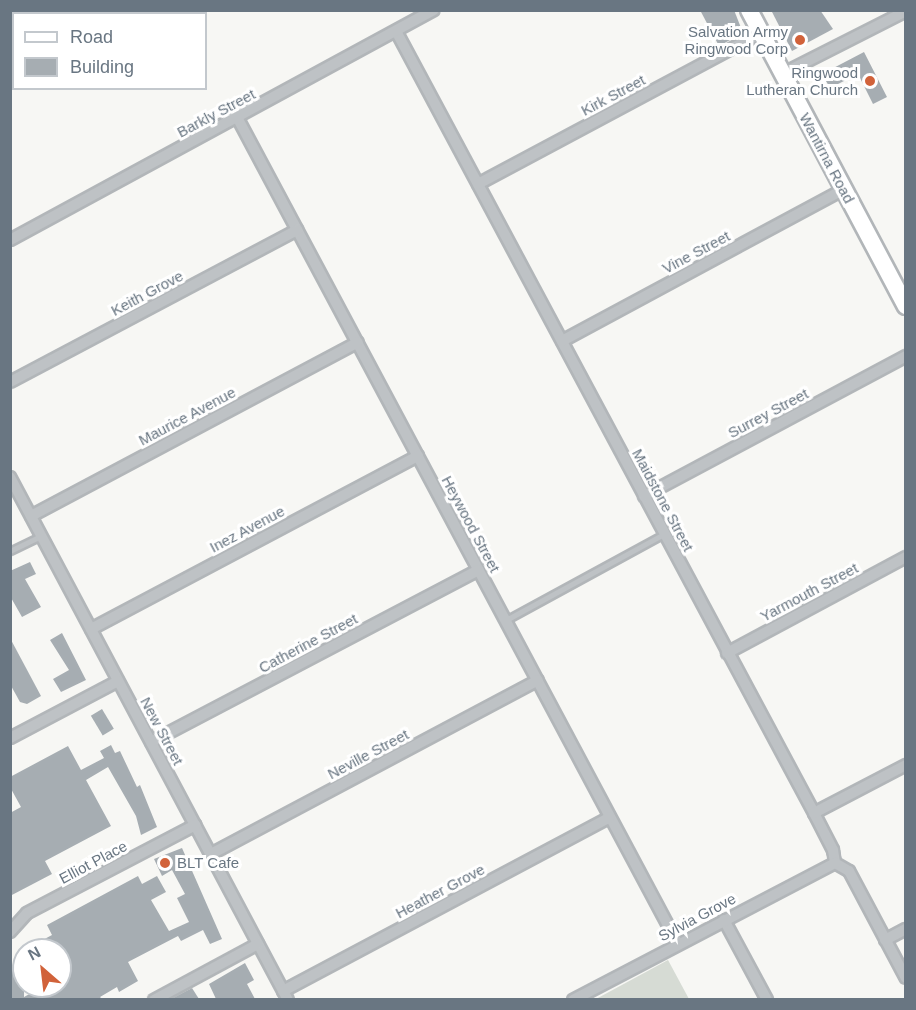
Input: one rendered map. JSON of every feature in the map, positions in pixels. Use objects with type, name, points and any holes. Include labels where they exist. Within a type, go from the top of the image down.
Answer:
[{"type":"main road","name":"Wantirna Road","points":[[749,10],[906,306]]},
{"type":"street","name":"Barkly Street","points":[[10,240],[238,119],[434,10]]},
{"type":"street","points":[[782,74],[906,11]]},
{"type":"street","name":"Maidstone Street","points":[[396,31],[814,813],[833,850],[835,863],[849,872],[906,978]]},
{"type":"street","name":"Kirk Street","points":[[478,184],[761,33]]},
{"type":"street","name":"Heywood Street","points":[[238,119],[678,944]]},
{"type":"street","name":"Vine Street","points":[[562,341],[844,189]]},
{"type":"street","name":"Keith Grove","points":[[10,382],[297,230]]},
{"type":"street","name":"Maurice Avenue","points":[[31,516],[358,342]]},
{"type":"street","name":"Surrey Street","points":[[644,496],[906,356]]},
{"type":"street","name":"Inez Avenue","points":[[91,629],[418,456]]},
{"type":"street","name":"New Street","points":[[10,477],[285,995]]},
{"type":"street","name":"Yarmouth Street","points":[[727,653],[906,557]]},
{"type":"street","name":"Catherine Street","points":[[151,742],[479,570]]},
{"type":"street","name":"Neville Street","points":[[211,854],[538,680]]},
{"type":"street","points":[[10,738],[118,681]]},
{"type":"street","points":[[814,813],[906,765]]},
{"type":"street","name":"Heather Grove","points":[[285,995],[610,817]]},
{"type":"street","name":"Elliot Place","points":[[10,932],[27,914],[195,825]]},
{"type":"street","name":"Sylvia Grove","points":[[573,999],[835,863]]},
{"type":"street","points":[[724,920],[767,999]]},
{"type":"street","points":[[885,940],[906,929]]},
{"type":"street","points":[[154,999],[258,944]]},
{"type":"lane","points":[[506,620],[664,534]]},
{"type":"lane","points":[[10,552],[41,536]]},
{"type":"shaded area","points":[[668,960],[689,999],[596,999]]},
{"type":"building","points":[[700,10],[734,10],[743,33],[719,46]]},
{"type":"building","name":"Salvation Army Ringwood Corp","points":[[771,10],[820,10],[833,29],[792,51]]},
{"type":"building","name":"Ringwood Lutheran Church","points":[[864,52],[887,97],[873,104],[858,74],[830,88],[822,74]]},
{"type":"building","points":[[30,562],[36,574],[25,579],[41,607],[22,617],[10,596],[10,571]]},
{"type":"building","points":[[62,633],[86,680],[61,692],[53,679],[69,670],[50,640]]},
{"type":"building","points":[[10,638],[41,696],[27,704],[20,702],[10,684]]},
{"type":"building","points":[[102,709],[114,729],[103,735],[91,716]]},
{"type":"building","points":[[111,745],[115,753],[120,751],[137,787],[140,785],[157,827],[141,835],[136,816],[108,767],[86,780],[111,826],[45,861],[52,874],[10,896],[10,813],[21,807],[10,787],[10,777],[68,746],[81,770],[104,758],[100,751]]},
{"type":"building","points":[[182,848],[222,939],[210,944],[203,930],[181,941],[178,936],[128,962],[138,981],[119,992],[117,987],[100,997],[102,999],[10,999],[10,972],[12,971],[12,998],[72,998],[72,938],[46,938],[52,935],[47,925],[138,876],[142,884],[157,876],[166,892],[151,900],[169,931],[189,922],[177,898],[185,894],[172,870],[162,876],[154,859]]},
{"type":"building","points":[[245,963],[254,980],[247,984],[255,999],[216,999],[209,984]]},
{"type":"building","points":[[192,988],[199,999],[171,999]]},
{"type":"place","name":"Salvation Army Ringwood Corp","points":[[800,40]]},
{"type":"place","name":"Ringwood Lutheran Church","points":[[870,81]]},
{"type":"place","name":"BLT Cafe","points":[[165,863]]}]
